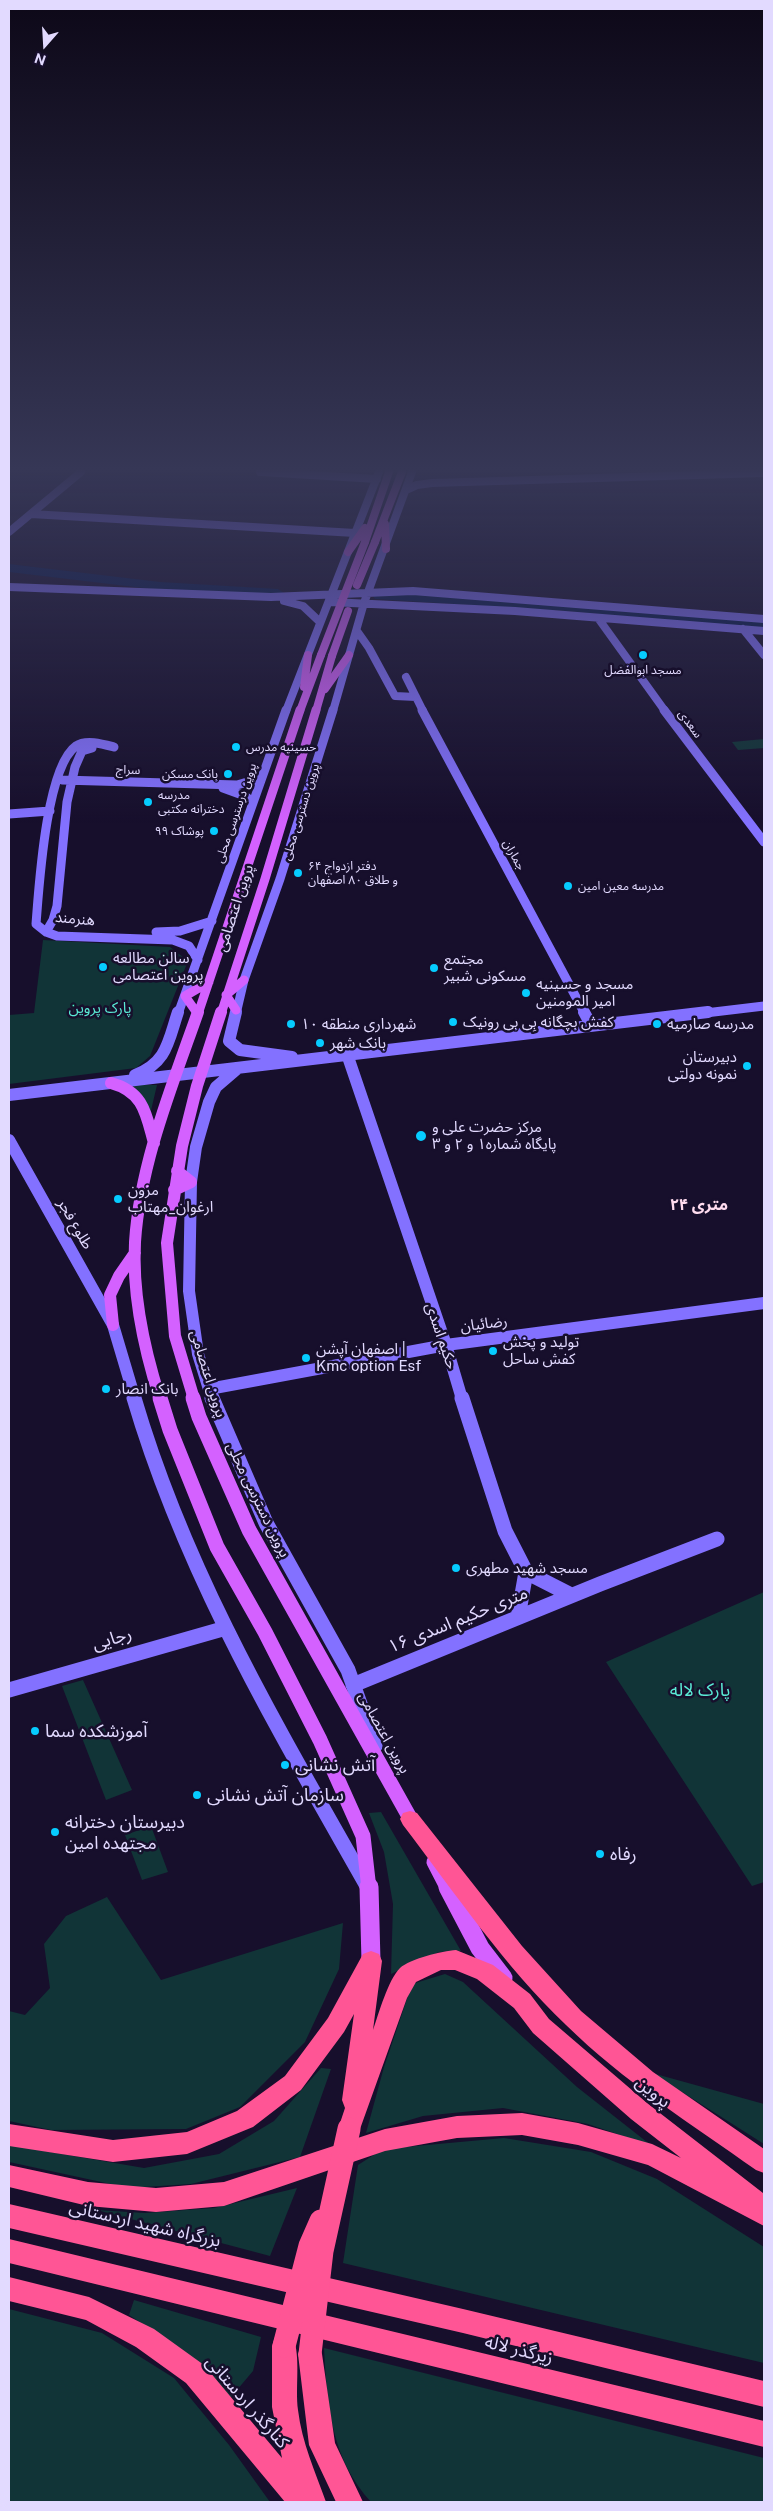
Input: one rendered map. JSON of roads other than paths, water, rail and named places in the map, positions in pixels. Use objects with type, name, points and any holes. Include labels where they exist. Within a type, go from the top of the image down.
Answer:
[{"type":"highway","points":[[410,1819],[514,1953],[573,2018],[645,2079],[764,2162]]},
{"type":"highway","name":"پروین","points":[[349,2129],[398,1995],[408,1975],[439,1961],[456,1960],[485,1972],[522,2001],[541,2026],[639,2111],[764,2208]]},
{"type":"highway","points":[[350,2502],[322,2446],[310,2354],[322,2251],[349,2129],[371,1961]]},
{"type":"highway","points":[[9,2135],[113,2151],[188,2143],[245,2119],[293,2083],[336,2025],[371,1961]]},
{"type":"highway","points":[[9,2176],[88,2194],[156,2200],[224,2194],[385,2140],[457,2127],[522,2124],[578,2134],[652,2156],[764,2214]]},
{"type":"highway","points":[[313,2502],[298,2471],[285,2424],[282,2383],[284,2346],[310,2246],[332,2199]]},
{"type":"highway","name":"بزرگراه شهید اردستانی","points":[[9,2216],[271,2278]]},
{"type":"highway","name":"زیرگذر لاله","points":[[9,2251],[764,2434]]},
{"type":"highway","name":"زیرگذر لاله","points":[[271,2278],[463,2321],[764,2394]]},
{"type":"highway","name":"کنارگذر اردستانی","points":[[9,2288],[89,2309],[152,2343],[195,2374],[302,2502]]},
{"type":"main road","points":[[28,589],[172,598],[284,601],[330,598],[364,603],[529,612],[764,631]]},
{"type":"main road","points":[[40,589],[312,598]]},
{"type":"main road","points":[[295,596],[312,593],[318,589]]},
{"type":"main road","name":"پروین درسترسی محلی","points":[[135,1075],[149,1070],[162,1058],[261,778],[333,589]]},
{"type":"main road","name":"پروین اعتصامی","points":[[347,589],[301,707],[209,982],[176,1073],[154,1143],[144,1185],[135,1253],[136,1290],[146,1354],[170,1430],[217,1547],[265,1632],[299,1698],[363,1836],[369,1889],[371,1961]]},
{"type":"main road","name":"پروین اعتصامی","points":[[357,589],[319,697],[265,879],[202,1070],[182,1146],[174,1190],[168,1243],[175,1336],[199,1417],[249,1530],[480,1948],[522,2001]]},
{"type":"main road","points":[[400,589],[764,619]]},
{"type":"main road","points":[[330,598],[369,592],[413,591]]},
{"type":"main road","name":"پروین دسترسی محلی","points":[[297,1057],[240,1050],[229,1041],[244,980],[280,879],[364,603],[369,592]]},
{"type":"main road","points":[[529,612],[518,605],[533,600]]},
{"type":"main road","points":[[284,601],[303,606],[321,621],[330,610],[343,608],[356,610],[360,614],[360,620]]},
{"type":"main road","points":[[360,620],[365,611],[373,607],[397,605]]},
{"type":"main road","name":"سعدی","points":[[598,618],[705,766],[764,842]]},
{"type":"main road","points":[[743,629],[764,655]]},
{"type":"main road","points":[[356,631],[369,648],[395,696],[416,697]]},
{"type":"main road","points":[[301,707],[308,655]]},
{"type":"main road","points":[[319,697],[349,655]]},
{"type":"main road","name":"جماران","points":[[406,677],[591,1025]]},
{"type":"main road","points":[[88,743],[114,747],[82,750],[71,771],[69,780],[64,855],[59,891],[53,924],[46,932],[36,924],[50,811],[58,780],[70,751],[76,746],[88,743]]},
{"type":"main road","name":"سراج","points":[[58,780],[237,785],[261,778]]},
{"type":"main road","name":"سراج","points":[[198,785],[234,791],[253,802]]},
{"type":"main road","points":[[9,814],[50,811]]},
{"type":"main road","name":"هنرمند","points":[[46,932],[57,936],[164,936],[212,921]]},
{"type":"main road","name":"هنرمند","points":[[164,936],[189,946],[198,960]]},
{"type":"main road","points":[[236,1010],[226,995],[244,980]]},
{"type":"main road","points":[[198,1013],[185,996],[209,982]]},
{"type":"main road","points":[[202,1070],[237,1069],[342,1057],[347,1054],[764,1006]]},
{"type":"main road","points":[[9,1095],[297,1057],[342,1052],[347,1054]]},
{"type":"main road","name":"حکیم اسدی","points":[[347,1054],[446,1346],[472,1432],[506,1531],[526,1572]]},
{"type":"main road","name":"پروین دسترسی محلی","points":[[237,1069],[216,1087],[208,1102],[196,1148],[191,1182],[189,1291],[198,1354],[209,1389],[266,1523],[348,1670],[386,1776]]},
{"type":"main road","points":[[9,1090],[135,1075],[176,1073]]},
{"type":"main road","points":[[110,1083],[124,1086],[139,1097],[154,1143]]},
{"type":"main road","name":"طلوع فجر","points":[[9,1140],[113,1324]]},
{"type":"main road","points":[[174,1190],[191,1182],[178,1171]]},
{"type":"main road","points":[[135,1253],[119,1276],[110,1295],[113,1324],[144,1431],[194,1563],[246,1670],[369,1889]]},
{"type":"main road","name":"رضائیان","points":[[209,1389],[446,1346],[764,1303]]},
{"type":"main road","name":"۱۶ متری حکیم اسدی","points":[[353,1686],[390,1667],[518,1617],[640,1566],[717,1539]]},
{"type":"main road","points":[[518,1617],[526,1572],[571,1595]]},
{"type":"main road","name":"رجایی","points":[[9,1690],[226,1628]]},
{"type":"waterway","points":[[214,589],[278,593]]},
{"type":"waterway","points":[[379,596],[566,607],[764,625]]},
{"type":"place","name":"مسجد ابوالفضل","points":[[643,655]]},
{"type":"place","name":"حسینیه مدرس","points":[[236,747]]},
{"type":"place","name":"بانک مسکن","points":[[228,774]]},
{"type":"place","name":"مدرسه دخترانه مکتبی","points":[[148,802]]},
{"type":"place","name":"پوشاک ۹۹","points":[[214,831]]},
{"type":"place","name":"دفتر ازدواج ۶۴ و طلاق ۸۰ اصفهان","points":[[298,873]]},
{"type":"place","name":"مدرسه معین امین","points":[[568,886]]},
{"type":"place","name":"سالن مطالعه پروین اعتصامی","points":[[103,967]]},
{"type":"place","name":"مجتمع مسکونی شبیر","points":[[434,968]]},
{"type":"place","name":"مسجد و حسینیه امیر المومنین","points":[[526,993]]},
{"type":"place","name":"کفش بچگانه بِی بی رونیک","points":[[453,1022]]},
{"type":"place","name":"شهرداری منطقه ۱۰","points":[[291,1024]]},
{"type":"place","name":"مدرسه صارمیه","points":[[657,1024]]},
{"type":"place","name":"بانک شهر","points":[[320,1043]]},
{"type":"place","name":"دبیرستان نمونه دولتی","points":[[747,1066]]},
{"type":"place","name":"مرکز حضرت علی و پایگاه شماره۱ و ۲ و ۳","points":[[421,1136]]},
{"type":"place","name":"مزون ارغوان_مهتاب","points":[[118,1199]]},
{"type":"place","name":"تولید و پخش کفش ساحل","points":[[493,1351]]},
{"type":"place","name":"اصفهان آپشن | Kmc option Esf","points":[[306,1358]]},
{"type":"place","name":"بانک انصار","points":[[106,1389]]},
{"type":"place","name":"مسجد شهید مطهری","points":[[456,1568]]},
{"type":"place","name":"آموزشکده سما","points":[[35,1731]]},
{"type":"place","name":"آتش نشانی","points":[[285,1765]]},
{"type":"place","name":"سازمان آتش نشانی","points":[[197,1795]]},
{"type":"place","name":"دبیرستان دخترانه مجتهده امین","points":[[55,1832]]},
{"type":"place","name":"رفاه","points":[[600,1854]]},
{"type":"district","name":"۲۴ متری","points":[[699,1205]]},
{"type":"park label","name":"پارک پروین","points":[[100,1008]]},
{"type":"park label","name":"پارک لاله","points":[[700,1690]]}]
